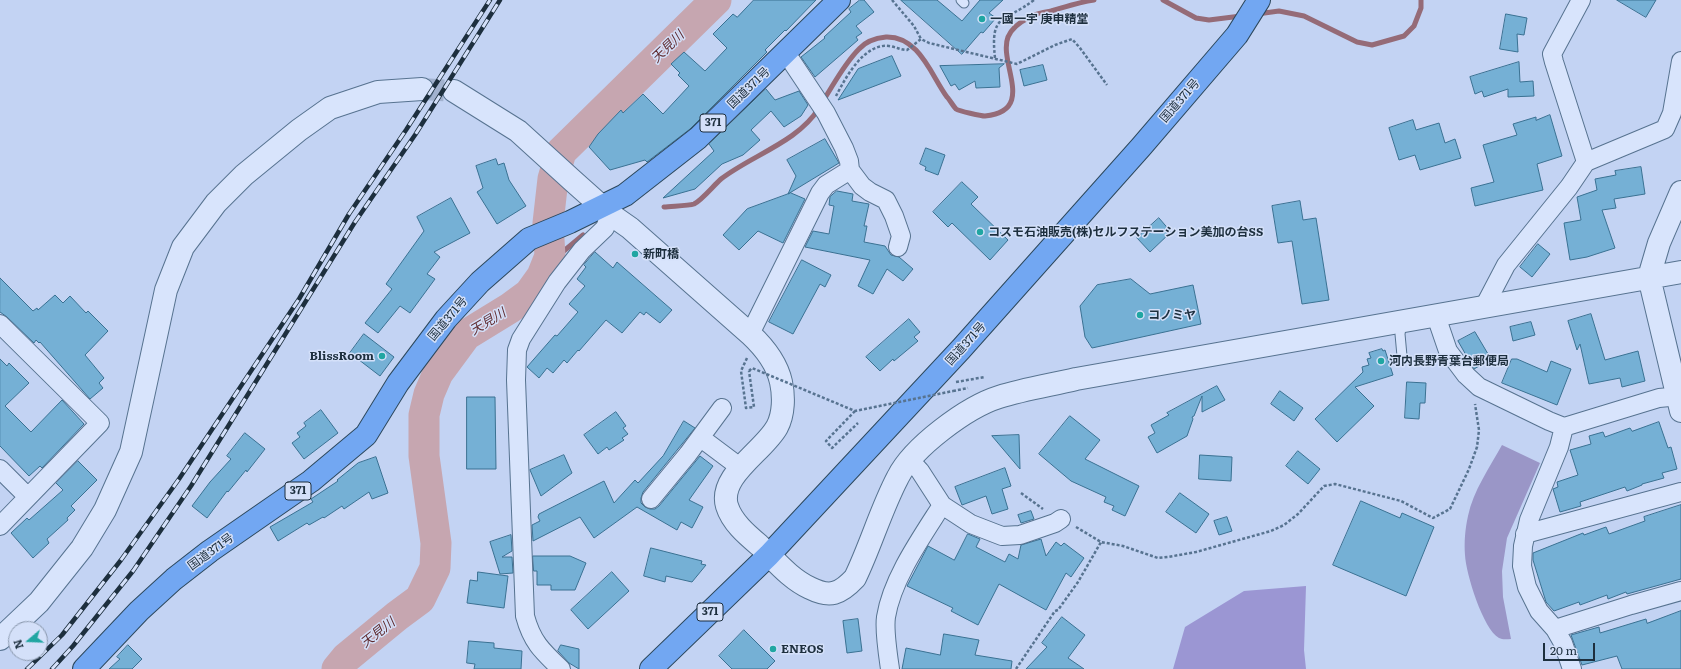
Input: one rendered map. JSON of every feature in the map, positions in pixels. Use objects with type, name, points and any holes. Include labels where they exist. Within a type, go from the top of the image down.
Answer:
[{"type":"highway","name":"国道371号","points":[[84,669],[139,612],[174,579],[210,551],[311,481],[366,435],[398,383],[446,319],[480,282],[529,239],[570,222],[606,210],[698,138],[839,0]]},
{"type":"highway","name":"国道371号","points":[[651,669],[769,555],[961,349],[1135,153],[1237,35],[1259,0]]},
{"type":"street","points":[[1581,0],[1552,54],[1586,162]]},
{"type":"street","points":[[784,54],[790,59],[824,104],[844,148],[849,161],[850,170],[862,186],[886,200],[894,216],[901,236],[898,247]]},
{"type":"street","points":[[1484,307],[1506,265],[1569,187],[1586,162],[1666,129],[1672,113],[1681,61]]},
{"type":"street","points":[[0,639],[39,602],[82,548],[105,510],[131,452],[166,290],[183,247],[216,203],[244,175],[299,130],[330,108],[378,92],[422,89]]},
{"type":"street","points":[[454,91],[518,131],[573,182],[630,228],[750,344]]},
{"type":"street","points":[[750,344],[820,193],[826,185],[850,170]]},
{"type":"street","points":[[1436,316],[1448,351],[1466,375],[1479,387],[1548,421],[1564,427],[1659,398],[1680,401],[1649,277],[1659,243],[1681,192]]},
{"type":"street","points":[[561,669],[540,649],[530,633],[525,616],[516,403],[517,350],[521,339],[557,282],[582,250],[605,228],[606,210]]},
{"type":"street","points":[[750,344],[758,341],[778,371],[783,393],[782,409],[778,426],[767,441],[734,475],[728,485],[726,504],[741,530],[800,584],[821,594],[836,593],[845,588],[855,578],[898,476],[909,459],[953,420],[998,397],[1076,379],[1681,272]]},
{"type":"street","points":[[0,324],[100,423],[0,526]]},
{"type":"street","points":[[651,499],[701,438],[722,408]]},
{"type":"street","points":[[1564,427],[1559,447],[1529,520],[1523,546],[1522,566],[1527,587],[1539,611],[1555,629],[1563,643],[1572,669]]},
{"type":"street","points":[[701,438],[741,468]]},
{"type":"street","points":[[909,459],[920,471],[942,505],[971,524],[1002,536],[1020,534],[1055,523],[1061,519]]},
{"type":"street","points":[[0,469],[28,497]]},
{"type":"street","points":[[1525,534],[1681,492]]},
{"type":"street","points":[[890,669],[886,618],[891,597],[908,559],[942,505]]},
{"type":"street","points":[[1555,629],[1681,591]]},
{"type":"lane","points":[[1402,322],[1400,334],[1402,356]]},
{"type":"path","points":[[892,0],[914,26],[921,39],[929,44],[1017,64],[1055,45],[1072,40],[1080,48],[1107,85]]},
{"type":"path","points":[[995,58],[993,37],[997,24],[1034,0]]},
{"type":"path","points":[[824,104],[856,62],[869,51],[884,46],[907,50],[921,39]]},
{"type":"path","points":[[750,344],[741,371],[746,408],[754,407],[749,371],[752,368],[855,411],[953,391]]},
{"type":"path","points":[[954,383],[985,377]]},
{"type":"path","points":[[1021,493],[1035,505],[1101,542],[1122,546],[1158,558],[1196,552],[1277,528],[1305,508],[1324,486],[1335,484],[1400,501],[1433,518],[1450,509],[1478,447],[1479,430],[1474,399],[1479,387]]},
{"type":"path","points":[[855,411],[826,441],[832,448],[858,423]]},
{"type":"path","points":[[1016,669],[1055,611],[1058,610],[1078,582],[1101,542]]},
{"type":"shaded area","points":[[1502,445],[1540,463],[1507,538],[1502,571],[1503,597],[1511,639],[1499,638],[1493,633],[1487,624],[1481,613],[1468,575],[1465,555],[1465,531],[1470,507],[1482,479]]},
{"type":"shaded area","points":[[1306,586],[1304,650],[1306,669],[1173,669],[1185,627],[1244,591]]},
{"type":"building","points":[[754,0],[816,0],[765,50],[767,52],[690,129],[647,162],[645,160],[610,170],[589,147],[598,134],[621,110],[623,113],[643,94],[663,114],[689,86],[678,75],[680,73],[671,64],[684,52],[705,71],[727,48],[713,34],[733,14],[737,17]]},
{"type":"building","points":[[860,0],[864,0],[874,12],[856,26],[862,33],[856,37],[858,40],[815,77],[801,57],[825,38],[824,37],[851,12],[849,9]]},
{"type":"building","points":[[901,0],[937,0],[962,21],[980,0],[1003,0],[989,13],[996,18],[983,33],[981,32],[962,54]]},
{"type":"building","points":[[1617,0],[1656,0],[1646,17]]},
{"type":"building","points":[[1506,14],[1527,18],[1524,35],[1517,34],[1518,52],[1500,49]]},
{"type":"building","points":[[892,56],[901,76],[838,100],[858,69]]},
{"type":"building","points":[[1519,62],[1520,82],[1533,81],[1534,96],[1508,97],[1508,89],[1484,97],[1482,91],[1475,94],[1470,77]]},
{"type":"building","points":[[1004,64],[999,68],[1000,87],[976,88],[975,81],[959,90],[955,84],[951,86],[940,66]]},
{"type":"building","points":[[1043,65],[1047,80],[1024,86],[1020,70]]},
{"type":"building","points":[[766,89],[775,100],[799,91],[808,105],[801,116],[784,127],[771,111],[751,130],[760,140],[743,155],[722,164],[695,189],[663,198],[714,151],[709,144]]},
{"type":"building","points":[[1550,115],[1562,156],[1537,164],[1543,190],[1475,206],[1471,188],[1494,182],[1483,145],[1517,135],[1513,124],[1536,117],[1536,120]]},
{"type":"building","points":[[1413,120],[1416,130],[1439,123],[1445,143],[1455,139],[1461,158],[1420,170],[1415,155],[1399,160],[1389,128]]},
{"type":"building","points":[[825,139],[839,163],[788,194],[796,176],[787,160]]},
{"type":"building","points":[[926,148],[945,155],[938,175],[925,170],[926,167],[920,164]]},
{"type":"building","points":[[496,159],[498,165],[504,163],[509,180],[526,206],[497,224],[477,192],[483,188],[476,166]]},
{"type":"building","points":[[1641,167],[1645,194],[1614,199],[1616,208],[1602,210],[1615,248],[1587,257],[1570,260],[1564,223],[1581,220],[1577,197],[1597,190],[1595,179],[1616,175],[1615,171]]},
{"type":"building","points":[[962,182],[978,197],[971,204],[1008,240],[990,260],[952,223],[948,227],[933,212]]},
{"type":"building","points":[[837,191],[853,194],[852,201],[869,204],[864,226],[867,226],[864,242],[885,246],[891,255],[899,257],[913,269],[903,281],[887,269],[873,294],[858,286],[870,260],[805,247],[813,231],[829,234],[834,206],[829,205],[830,197]]},
{"type":"building","points":[[791,193],[805,199],[783,243],[758,231],[739,250],[723,235],[747,209]]},
{"type":"building","points":[[451,198],[470,233],[434,252],[440,257],[427,274],[435,279],[410,313],[400,306],[378,333],[365,323],[392,289],[386,284],[424,231],[417,217]]},
{"type":"building","points":[[1300,201],[1303,220],[1316,218],[1329,300],[1302,304],[1292,241],[1278,243],[1272,206]]},
{"type":"building","points":[[1159,218],[1171,232],[1150,252],[1137,238]]},
{"type":"building","points":[[1538,244],[1550,254],[1532,277],[1520,267]]},
{"type":"building","points":[[595,252],[613,268],[617,262],[672,310],[660,323],[646,312],[644,315],[640,312],[622,333],[606,320],[567,363],[564,360],[553,373],[547,368],[539,378],[527,367],[555,335],[557,336],[578,312],[569,304],[585,286],[577,279],[586,267],[584,265]]},
{"type":"building","points":[[802,260],[831,275],[825,287],[820,284],[793,334],[769,322]]},
{"type":"building","points":[[0,278],[33,311],[37,308],[38,310],[55,295],[63,303],[70,296],[86,313],[88,311],[108,331],[85,355],[104,378],[99,383],[103,388],[90,399],[40,342],[39,343],[36,340],[34,343],[0,312]]},
{"type":"building","name":"コノミヤ","points":[[1131,279],[1150,294],[1193,285],[1201,324],[1092,348],[1085,337],[1080,306],[1097,285]]},
{"type":"building","points":[[1591,314],[1605,360],[1638,351],[1645,381],[1622,387],[1620,378],[1589,384],[1580,344],[1577,350],[1568,321]]},
{"type":"building","points":[[909,319],[920,332],[914,337],[918,341],[894,361],[893,359],[880,371],[866,357]]},
{"type":"building","points":[[1531,322],[1535,335],[1513,341],[1510,327]]},
{"type":"building","points":[[1475,332],[1491,359],[1474,369],[1458,341]]},
{"type":"building","points":[[364,334],[394,357],[380,376],[350,353]]},
{"type":"building","points":[[1382,349],[1383,351],[1385,350],[1393,375],[1355,387],[1374,406],[1337,442],[1315,419],[1363,372],[1362,367],[1369,365],[1367,359],[1371,358],[1369,353]]},
{"type":"building","points":[[0,359],[7,366],[9,363],[29,383],[5,406],[31,432],[62,400],[84,424],[42,468],[40,466],[29,476],[0,446]]},
{"type":"building","points":[[1512,359],[1517,359],[1547,372],[1551,361],[1571,369],[1557,405],[1502,383]]},
{"type":"building","points":[[1407,382],[1426,383],[1425,403],[1420,403],[1419,419],[1405,418]]},
{"type":"building","points":[[1217,386],[1225,400],[1202,412],[1202,396],[1194,416],[1192,417],[1193,419],[1187,436],[1157,453],[1148,437],[1155,433],[1151,425],[1169,415],[1167,413]]},
{"type":"building","points":[[1280,391],[1303,408],[1294,421],[1271,404]]},
{"type":"building","points":[[467,397],[495,397],[496,469],[467,469]]},
{"type":"building","points":[[321,410],[338,433],[304,459],[292,443],[300,437],[297,433],[306,426],[304,423]]},
{"type":"building","points":[[616,412],[626,426],[623,428],[628,434],[622,438],[624,440],[609,450],[607,447],[598,454],[584,435]]},
{"type":"building","points":[[1070,416],[1100,440],[1085,459],[1139,486],[1125,516],[1112,510],[1114,506],[1104,502],[1106,497],[1071,481],[1039,454]]},
{"type":"building","points":[[684,421],[695,428],[643,492],[641,503],[650,509],[655,509],[659,506],[700,456],[713,466],[689,500],[703,507],[692,528],[681,522],[677,530],[637,507],[594,538],[580,517],[533,541],[532,525],[540,521],[538,517],[539,514],[604,481],[614,503],[635,480],[638,483],[663,456]]},
{"type":"building","points":[[1659,422],[1668,448],[1671,447],[1677,469],[1662,473],[1664,478],[1642,484],[1627,491],[1625,487],[1580,502],[1581,506],[1560,512],[1553,489],[1558,487],[1557,482],[1578,475],[1570,450],[1591,444],[1589,436],[1603,432],[1605,437],[1630,428],[1632,431]]},
{"type":"building","points":[[245,433],[265,449],[247,472],[246,470],[228,492],[227,491],[207,518],[192,506],[210,482],[231,459],[227,456]]},
{"type":"building","points":[[1019,435],[1020,469],[992,436]]},
{"type":"building","points":[[1298,451],[1320,469],[1308,484],[1286,466]]},
{"type":"building","points":[[564,455],[572,473],[541,496],[530,470]]},
{"type":"building","points":[[1200,455],[1232,457],[1231,481],[1199,479]]},
{"type":"building","points":[[376,457],[388,493],[372,499],[369,492],[344,509],[342,506],[324,518],[323,517],[309,525],[307,523],[278,541],[270,527],[313,502],[311,499],[338,481],[337,480],[358,463]]},
{"type":"building","points":[[78,461],[97,480],[71,506],[75,510],[67,518],[68,520],[47,539],[49,543],[33,558],[11,533],[27,518],[29,520],[63,490],[56,483]]},
{"type":"building","points":[[1005,468],[1011,486],[1002,489],[1008,509],[992,514],[986,496],[962,505],[955,487]]},
{"type":"building","points":[[1180,493],[1209,514],[1196,533],[1166,512]]},
{"type":"building","points":[[1361,501],[1400,518],[1402,513],[1434,527],[1406,596],[1333,565]]},
{"type":"building","points":[[1681,505],[1681,579],[1627,594],[1626,592],[1608,599],[1607,595],[1580,605],[1579,602],[1554,611],[1546,602],[1533,560],[1533,553],[1583,533],[1584,535],[1606,527],[1609,534],[1645,521],[1644,517]]},
{"type":"building","points":[[1031,511],[1034,519],[1021,523],[1018,515]]},
{"type":"building","points":[[1227,517],[1232,531],[1219,535],[1214,521]]},
{"type":"building","points":[[968,534],[980,539],[976,547],[1005,562],[1009,554],[1018,559],[1021,545],[1041,539],[1046,556],[1056,542],[1061,546],[1064,543],[1084,558],[1071,577],[1066,573],[1046,610],[999,584],[978,625],[951,611],[953,608],[907,586],[928,546],[954,560]]},
{"type":"building","points":[[511,535],[512,551],[502,557],[512,557],[513,573],[500,574],[490,542]]},
{"type":"building","points":[[651,548],[702,561],[701,564],[706,565],[692,582],[666,576],[665,582],[644,576]]},
{"type":"building","points":[[533,556],[570,556],[586,563],[575,590],[551,590],[551,585],[537,585],[537,571],[534,571]]},
{"type":"building","points":[[478,572],[508,576],[504,608],[467,603],[470,580],[477,581]]},
{"type":"building","points":[[612,572],[629,591],[588,629],[571,610]]},
{"type":"building","points":[[1681,611],[1681,669],[1622,669],[1617,656],[1582,665],[1571,635],[1599,627],[1600,633],[1646,619],[1647,623]]},
{"type":"building","points":[[1062,617],[1085,635],[1068,658],[1084,669],[1026,669],[1047,647],[1042,643]]},
{"type":"building","points":[[858,619],[862,651],[847,653],[843,621]]},
{"type":"building","points":[[744,630],[775,661],[767,669],[732,669],[719,656]]},
{"type":"building","points":[[944,634],[979,640],[975,655],[1012,661],[1011,669],[902,669],[906,648],[940,655]]},
{"type":"building","points":[[469,641],[494,643],[494,648],[522,651],[521,669],[474,669],[475,664],[467,663]]},
{"type":"building","points":[[128,645],[142,659],[132,669],[109,669],[120,659],[117,657]]},
{"type":"building","points":[[561,645],[579,649],[579,669],[569,663],[558,651]]},
{"type":"waterway","name":"天見川","points":[[337,669],[346,658],[420,599],[435,568],[436,543],[424,456],[424,415],[429,394],[438,373],[466,335],[510,308],[529,294],[542,276],[550,256],[548,223],[553,179],[561,152],[716,0]]},
{"type":"waterway","points":[[823,101],[844,68],[859,49],[871,40],[886,37],[897,38],[916,50],[923,58],[956,109],[985,116],[1001,112],[1009,105],[1012,96],[1012,84],[1006,48],[1008,37],[1012,30],[1021,22],[1040,13],[1094,0]]},
{"type":"waterway","points":[[1163,0],[1196,18],[1209,20],[1241,16]]},
{"type":"waterway","points":[[1257,14],[1279,11],[1304,16],[1357,42],[1372,45],[1404,36],[1414,26],[1421,8],[1421,0]]},
{"type":"waterway","points":[[664,207],[694,204],[733,170],[774,147],[799,130],[810,120],[819,108]]},
{"type":"waterway","points":[[542,276],[559,255],[583,235]]},
{"type":"tunnel","points":[[422,89],[454,91]]},
{"type":"railway","points":[[27,669],[62,635],[121,560],[179,479],[299,299],[349,214],[406,130],[490,0]]},
{"type":"railway","points":[[52,669],[73,646],[133,571],[191,486],[355,222],[415,135],[500,0]]},
{"type":"place","name":"一國一宇 庚申精堂","points":[[982,19]]},
{"type":"place","name":"コスモ石油販売(株)セルフステーション美加の台SS","points":[[980,232]]},
{"type":"place","name":"新町橋","points":[[635,254]]},
{"type":"place","name":"コノミヤ","points":[[1140,315]]},
{"type":"place","name":"BlissRoom","points":[[382,356]]},
{"type":"place","name":"河内長野青葉台郵便局","points":[[1381,361]]},
{"type":"place","name":"ENEOS","points":[[773,649]]}]
